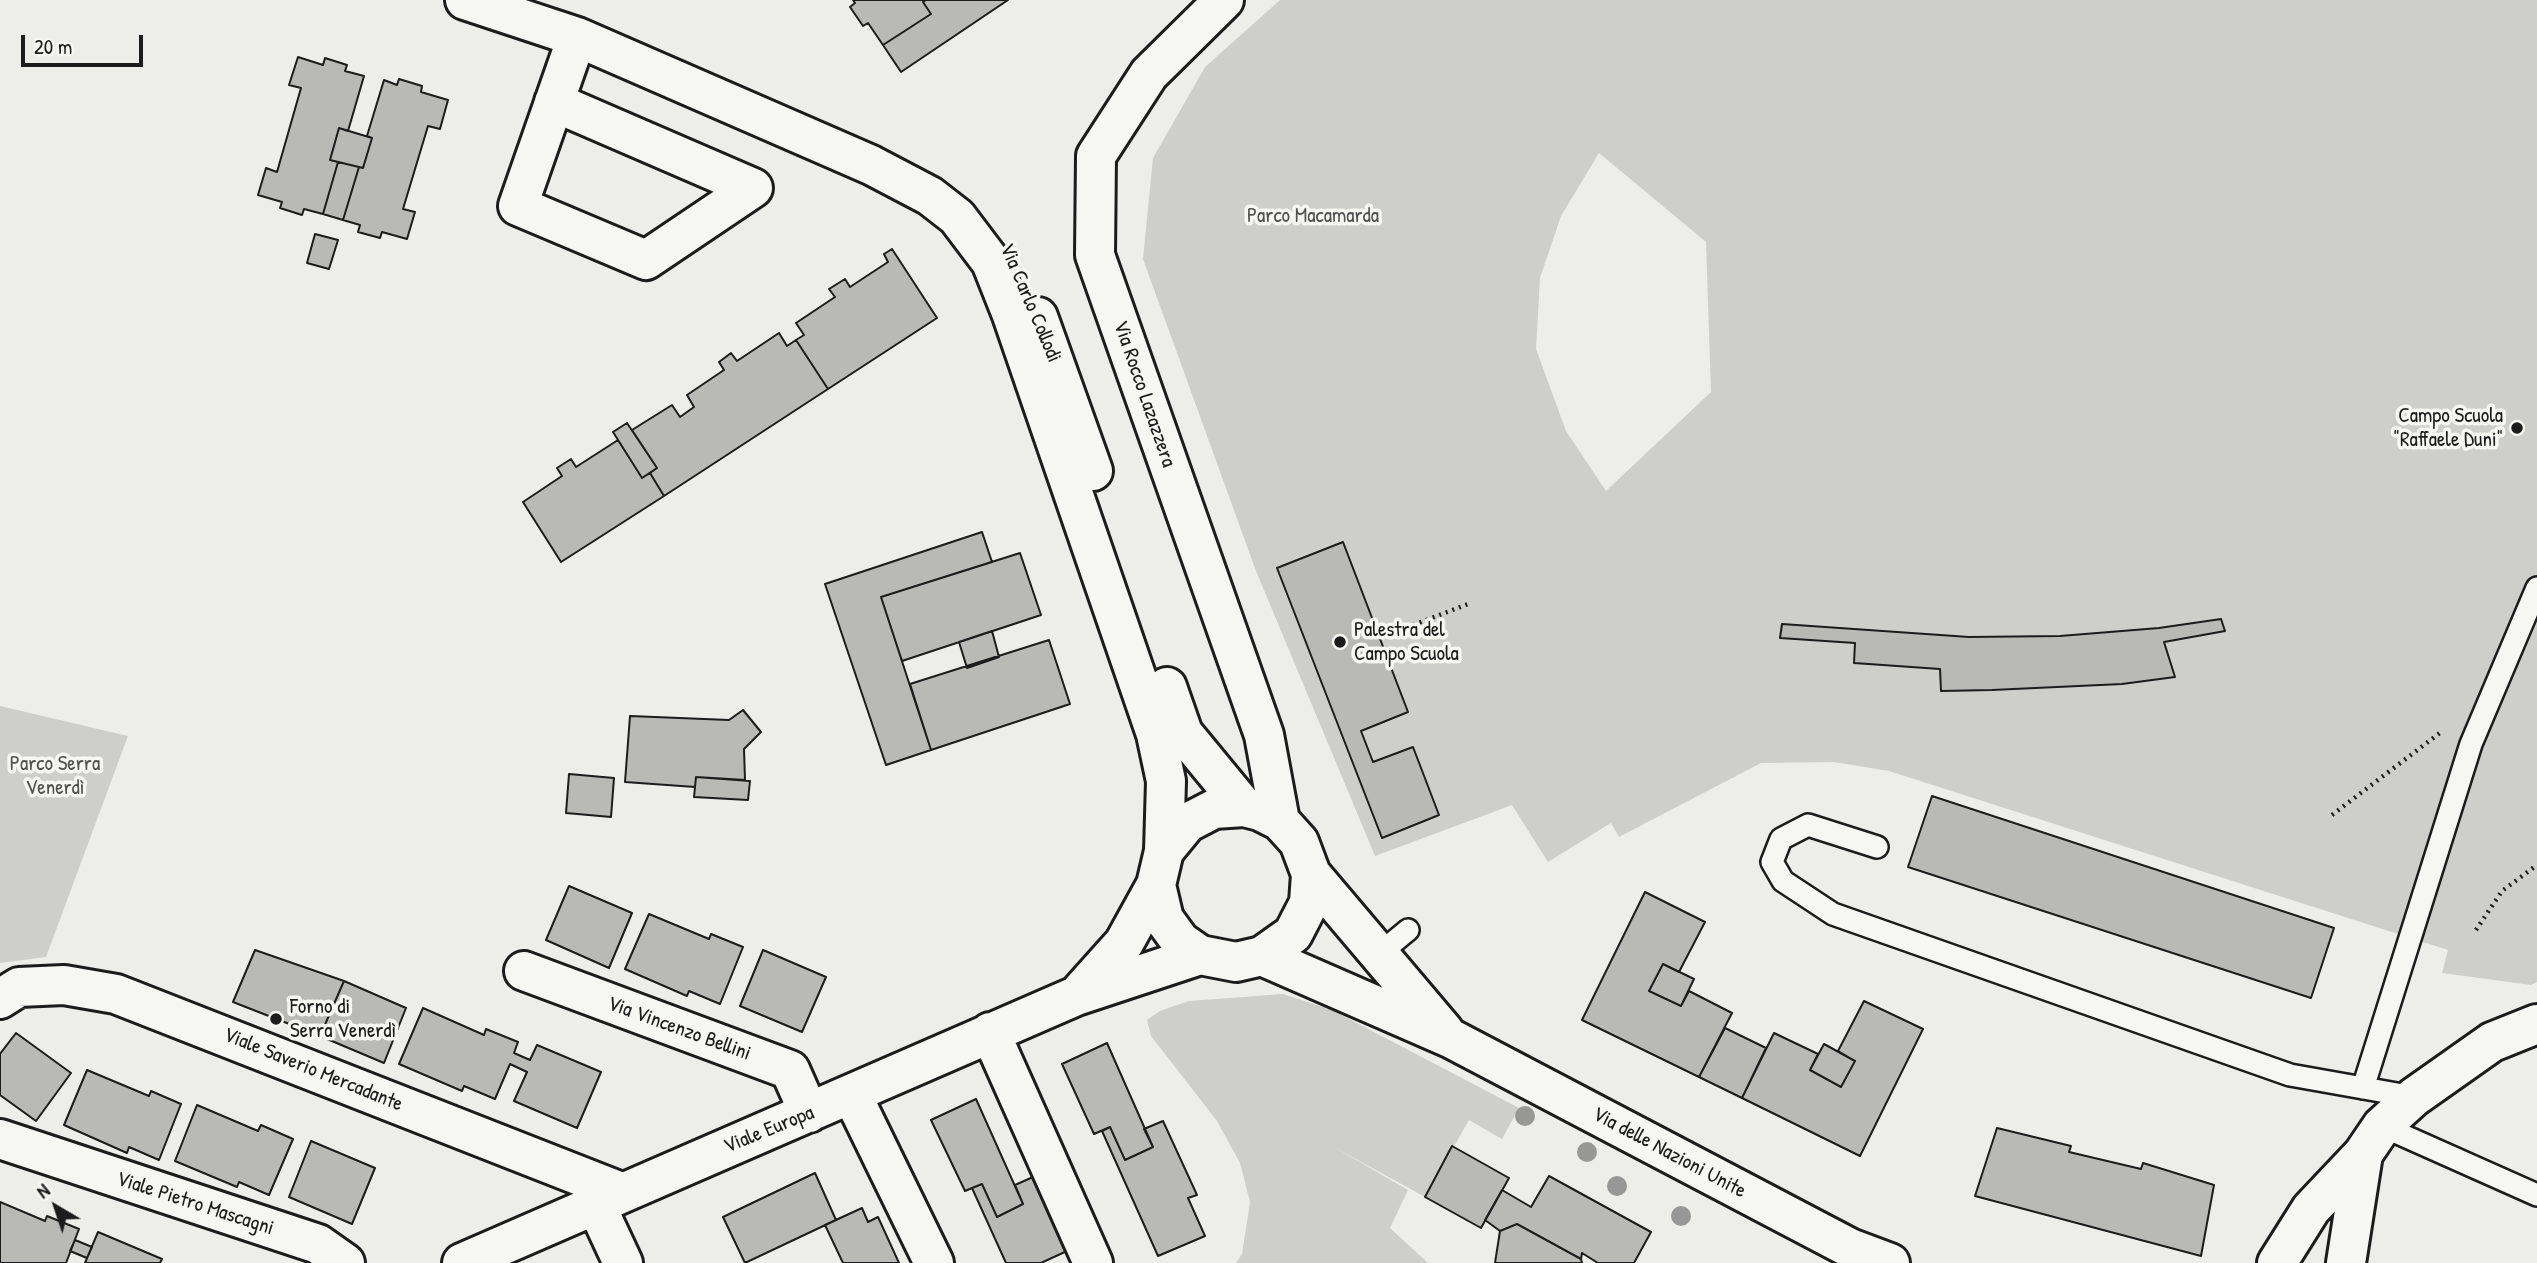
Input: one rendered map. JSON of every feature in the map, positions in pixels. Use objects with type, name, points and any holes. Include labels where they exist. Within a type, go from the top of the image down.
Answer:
[{"type":"street","name":"Via Carlo Collodi","points":[[466,0],[577,37],[871,165],[930,196],[957,217],[991,262],[1156,734],[1166,781],[1160,868]]},
{"type":"street","name":"Via Rocco Lazazzera","points":[[1224,0],[1149,74],[1096,156],[1095,256],[1264,735],[1280,821]]},
{"type":"street","name":"Via Carlo Collodi","points":[[577,37],[633,38],[881,145],[948,180],[976,201],[1010,247],[1050,347],[1183,733],[1244,807]]},
{"type":"street","points":[[554,102],[753,188],[646,260],[517,206],[577,37]]},
{"type":"street","points":[[1076,996],[1125,943],[1160,868],[1187,822],[1214,809],[1244,807],[1280,821],[1299,842],[1311,874],[1450,1038]]},
{"type":"street","points":[[1160,868],[1164,919],[1180,941],[1200,955],[1236,962],[1262,956],[1293,934],[1309,903],[1311,874]]},
{"type":"street","name":"Viale Europa","points":[[462,1263],[1076,996],[1200,955]]},
{"type":"street","name":"Via delle Nazioni Unite","points":[[1262,956],[1450,1038],[1850,1248],[1890,1263]]},
{"type":"street","name":"Via Vincenzo Bellini","points":[[524,971],[790,1070],[809,1113]]},
{"type":"street","name":"Viale Saverio Mercadante","points":[[0,999],[19,987],[64,985],[116,994],[608,1198]]},
{"type":"street","points":[[2277,1263],[2311,1209],[2414,1097],[2492,1042],[2537,1024]]},
{"type":"street","points":[[990,1032],[1093,1263]]},
{"type":"street","points":[[852,1095],[934,1263]]},
{"type":"street","name":"Viale Pietro Mascagni","points":[[0,1139],[318,1244],[345,1263]]},
{"type":"street","points":[[2346,1263],[2372,1140]]},
{"type":"street","points":[[608,1198],[623,1263]]},
{"type":"lane","points":[[2363,1088],[2471,744],[2537,588]]},
{"type":"lane","points":[[1877,847],[1808,825],[1782,839],[1772,862],[1783,881],[1833,914],[2290,1074],[2414,1097]]},
{"type":"lane","points":[[1379,954],[1408,930]]},
{"type":"lane","points":[[2372,1140],[2537,1195]]},
{"type":"path","points":[[1400,630],[1468,604]]},
{"type":"path","points":[[2332,815],[2451,725]]},
{"type":"path","points":[[2476,930],[2502,891],[2537,866]]},
{"type":"green space","name":"Parco Macamarda","points":[[1280,0],[2537,0],[2537,982],[2531,985],[2442,973],[2448,950],[1889,771],[1834,762],[1761,763],[1619,837],[1611,823],[1548,862],[1512,805],[1375,856],[1256,571],[1143,259],[1153,158],[1205,67]],"holes":[[[1599,153],[1706,242],[1711,392],[1606,491],[1566,431],[1536,349],[1540,278],[1561,216]],[[2221,619],[2225,631],[2164,642],[2174,677],[2122,684],[1992,690],[1941,691],[1940,669],[1854,663],[1855,643],[1780,638],[1783,624],[1969,637],[2060,636],[2159,628]]]},
{"type":"green space","name":"Parco Serra Venerdì","points":[[0,706],[128,736],[46,957],[0,963]]},
{"type":"green space","points":[[1283,994],[1332,1010],[1519,1108],[1502,1139],[1469,1120],[1425,1197],[1332,1146],[1408,1190],[1390,1228],[1428,1263],[1236,1263],[1242,1254],[1250,1202],[1240,1163],[1217,1121],[1151,1036],[1147,1020],[1160,1011],[1189,1001]]},
{"type":"building","points":[[853,0],[926,0],[923,2],[931,14],[883,45],[868,23],[863,26],[850,7],[855,3]]},
{"type":"building","points":[[1008,0],[901,72],[883,45],[931,14],[923,2]]},
{"type":"building","points":[[298,57],[323,65],[325,58],[347,65],[345,71],[364,76],[348,131],[339,128],[330,160],[338,162],[323,214],[304,209],[302,215],[280,208],[282,202],[258,195],[266,168],[277,172],[301,88],[289,85]]},
{"type":"building","points":[[399,79],[422,86],[421,92],[448,100],[440,129],[428,126],[403,209],[415,212],[407,239],[382,232],[380,238],[358,232],[360,225],[343,220],[359,167],[363,168],[372,138],[367,136],[384,80],[397,85]]},
{"type":"building","points":[[339,128],[372,138],[363,168],[330,160]]},
{"type":"building","points":[[338,162],[359,167],[343,220],[323,214]]},
{"type":"building","points":[[315,234],[338,240],[329,269],[307,263]]},
{"type":"building","points":[[892,249],[937,318],[828,389],[796,340],[804,335],[796,323],[835,297],[829,289],[845,279],[850,287],[888,262],[884,254]]},
{"type":"building","points":[[779,333],[787,346],[796,340],[828,389],[664,496],[650,473],[657,468],[632,430],[672,405],[680,417],[694,407],[687,395],[724,370],[719,362],[731,353],[737,361]]},
{"type":"building","points":[[627,423],[657,468],[642,478],[613,432]]},
{"type":"building","points":[[618,440],[642,478],[650,473],[664,496],[561,562],[523,502],[562,476],[557,468],[571,459],[576,467]]},
{"type":"building","points":[[982,532],[992,562],[881,597],[931,750],[886,765],[825,584]]},
{"type":"building","points":[[1343,542],[1408,712],[1361,731],[1373,762],[1413,747],[1439,815],[1382,838],[1277,568]]},
{"type":"building","points":[[1020,553],[1041,615],[902,661],[881,597]]},
{"type":"building","points":[[2221,619],[2225,631],[2164,642],[2175,677],[2122,684],[1992,690],[1941,691],[1940,669],[1854,663],[1855,643],[1780,638],[1782,624],[1969,637],[2060,636],[2159,628]]},
{"type":"building","points":[[992,631],[999,657],[967,668],[959,642]]},
{"type":"building","points":[[1049,640],[1070,704],[931,750],[910,684]]},
{"type":"building","points":[[743,710],[761,732],[744,749],[745,780],[696,777],[695,787],[625,782],[630,716],[729,720]]},
{"type":"building","points":[[569,774],[614,778],[611,817],[566,813]]},
{"type":"building","points":[[696,777],[750,781],[748,800],[694,797]]},
{"type":"building","points":[[1932,796],[2334,928],[2311,998],[1908,867]]},
{"type":"building","points":[[569,886],[632,913],[609,968],[546,940]]},
{"type":"building","points":[[1645,892],[1705,922],[1679,972],[1663,964],[1649,991],[1681,1006],[1689,991],[1732,1013],[1699,1077],[1582,1020]]},
{"type":"building","points":[[649,914],[709,939],[711,934],[743,947],[720,1004],[689,991],[687,996],[625,969]]},
{"type":"building","points":[[255,950],[344,981],[320,1036],[233,1002]]},
{"type":"building","points":[[763,950],[826,977],[802,1032],[740,1006]]},
{"type":"building","points":[[1663,964],[1694,979],[1681,1006],[1649,991]]},
{"type":"building","points":[[344,981],[406,1008],[384,1063],[320,1036]]},
{"type":"building","points":[[1864,1001],[1923,1029],[1860,1156],[1742,1098],[1774,1033],[1818,1054],[1810,1070],[1841,1087],[1855,1061],[1838,1051]]},
{"type":"building","points":[[423,1008],[484,1035],[486,1029],[518,1042],[514,1053],[530,1060],[537,1045],[601,1072],[577,1128],[514,1101],[527,1072],[510,1064],[495,1099],[464,1086],[462,1091],[399,1064]]},
{"type":"building","points":[[1725,1028],[1766,1048],[1742,1098],[1699,1077]]},
{"type":"building","points":[[16,1033],[71,1073],[36,1121],[0,1095],[0,1054]]},
{"type":"building","points":[[1107,1043],[1153,1147],[1125,1160],[1110,1127],[1094,1134],[1062,1064]]},
{"type":"building","points":[[1824,1044],[1855,1061],[1841,1087],[1810,1070]]},
{"type":"building","points":[[87,1070],[149,1096],[151,1091],[181,1104],[159,1160],[129,1147],[127,1153],[64,1125]]},
{"type":"building","points":[[976,1099],[1023,1204],[997,1217],[982,1184],[965,1191],[931,1120]]},
{"type":"building","points":[[197,1105],[258,1131],[261,1125],[293,1139],[269,1195],[239,1182],[237,1187],[175,1161]]},
{"type":"building","points":[[1163,1121],[1197,1195],[1188,1198],[1205,1236],[1158,1256],[1102,1131],[1110,1127],[1125,1160],[1153,1147],[1144,1129]]},
{"type":"building","points":[[1997,1128],[2071,1146],[2069,1152],[2141,1169],[2143,1163],[2214,1185],[2201,1256],[1975,1196]]},
{"type":"building","points":[[311,1141],[375,1168],[352,1224],[289,1197]]},
{"type":"building","points":[[1452,1146],[1509,1178],[1481,1228],[1425,1197]]},
{"type":"building","points":[[815,1173],[836,1220],[745,1263],[723,1217]]},
{"type":"building","points":[[1549,1176],[1651,1232],[1634,1263],[1598,1263],[1582,1253],[1581,1259],[1517,1224],[1500,1231],[1485,1220],[1502,1190],[1531,1207]]},
{"type":"building","points":[[1033,1177],[1067,1251],[1041,1263],[1006,1263],[972,1188],[982,1184],[997,1217],[1023,1204],[1015,1185]]},
{"type":"building","points":[[0,1202],[45,1221],[47,1216],[79,1229],[66,1263],[0,1263]]},
{"type":"building","points":[[862,1208],[868,1222],[878,1217],[899,1263],[843,1263],[825,1225]]},
{"type":"building","points":[[1517,1224],[1581,1259],[1582,1263],[1495,1263],[1500,1231]]},
{"type":"building","points":[[98,1232],[162,1259],[160,1263],[85,1263]]},
{"type":"building","points":[[75,1240],[92,1247],[87,1258],[70,1251]]},
{"type":"place","name":"Campo Scuola \"Raffaele Duni\"","points":[[2517,428]]},
{"type":"place","name":"Palestra del Campo Scuola","points":[[1340,642]]},
{"type":"place","name":"Forno di Serra Venerdì","points":[[276,1019]]}]
